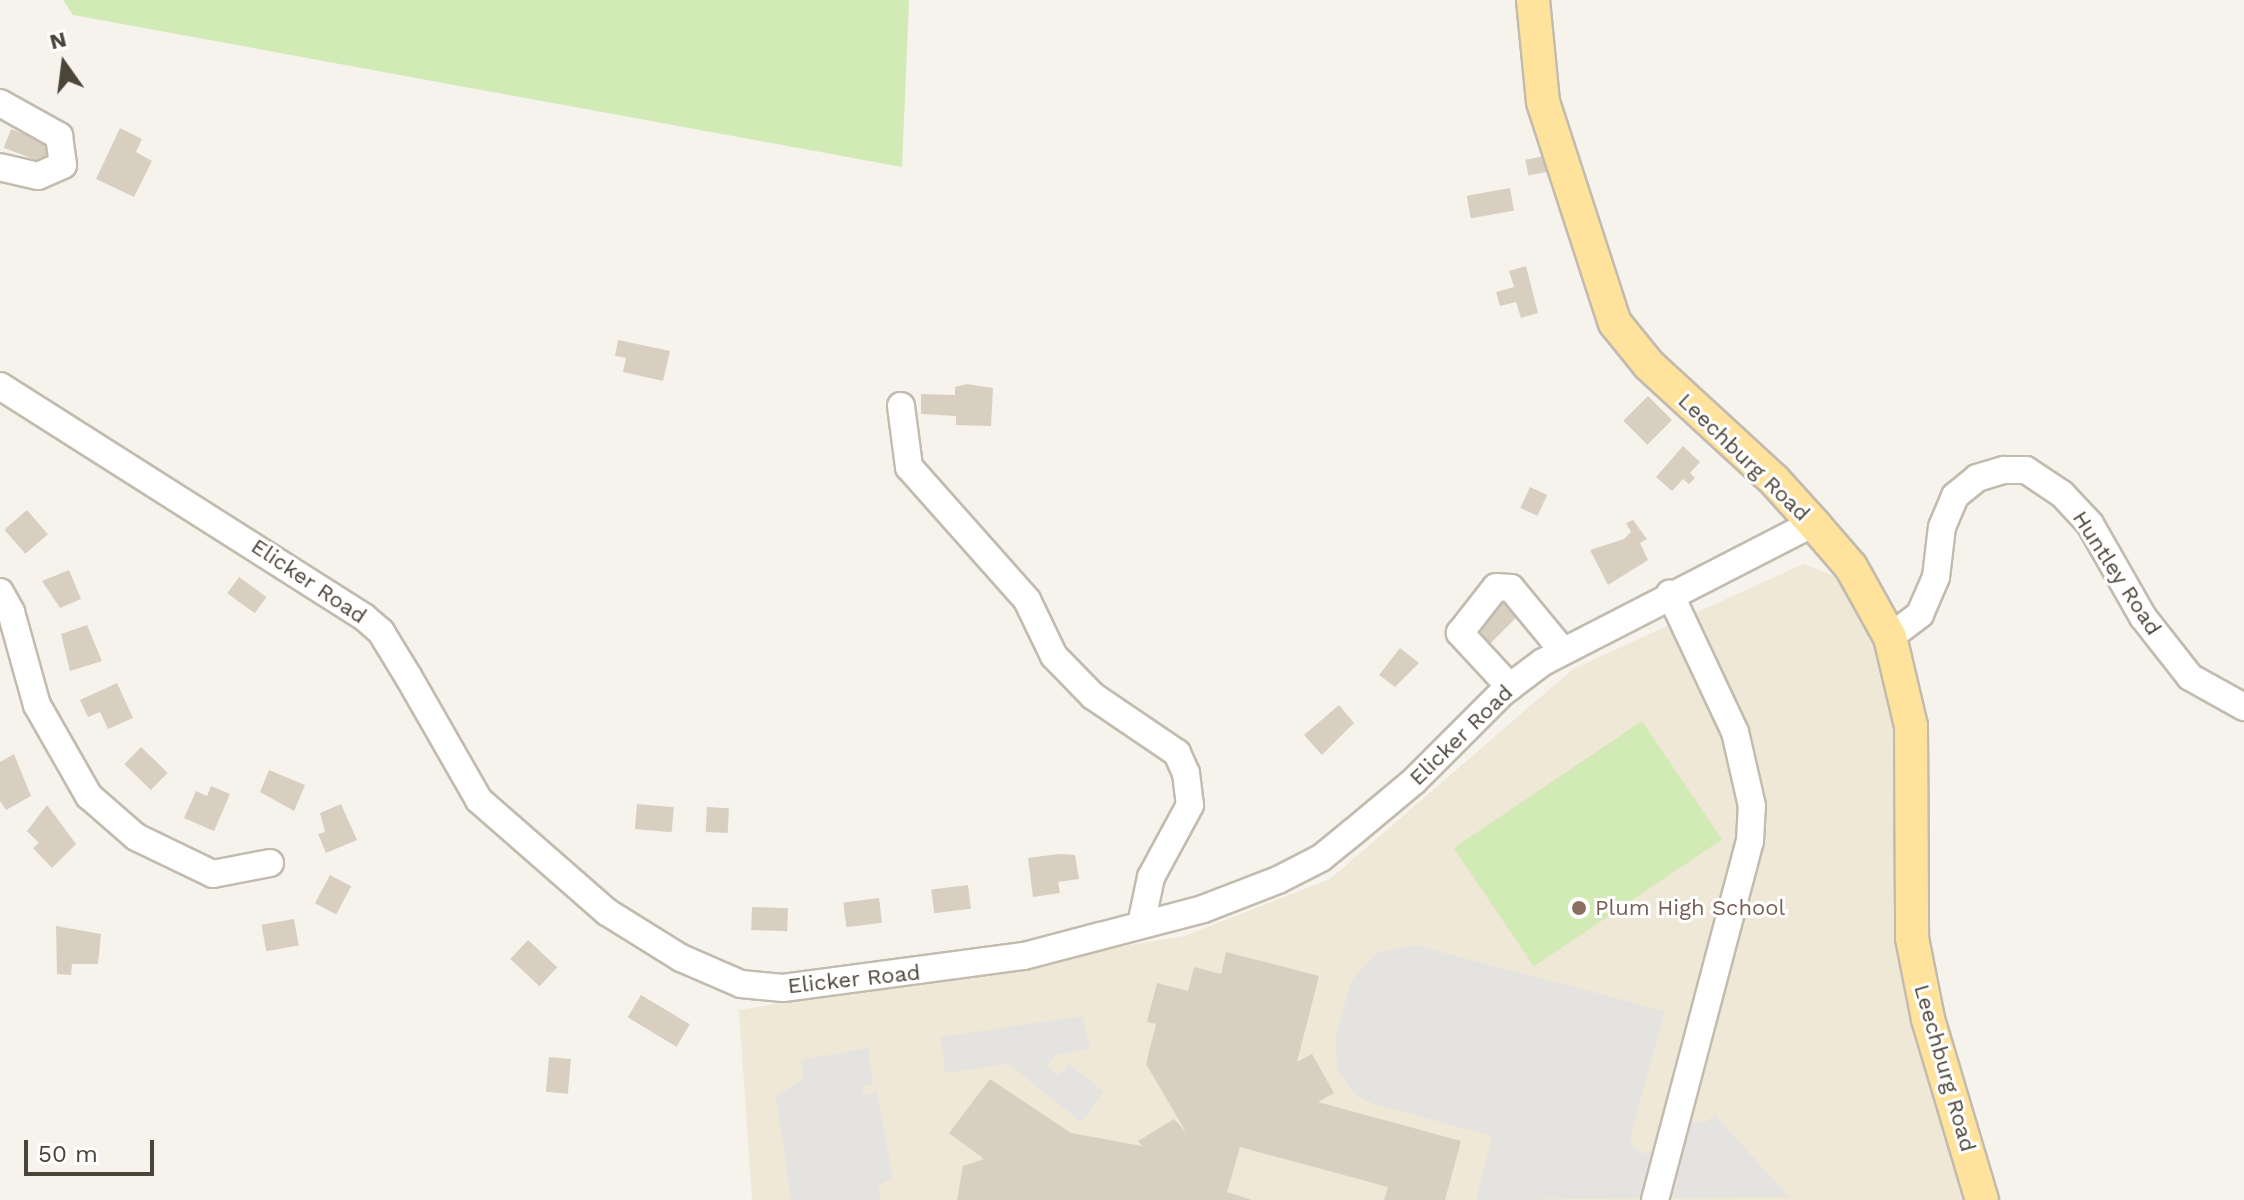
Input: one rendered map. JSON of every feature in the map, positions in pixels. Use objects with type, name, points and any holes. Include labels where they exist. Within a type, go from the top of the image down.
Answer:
[{"type":"main road","name":"Leechburg Road","points":[[1533,0],[1543,102],[1615,323],[1649,365],[1775,481],[1813,523],[1851,567],[1890,637],[1911,726],[1912,938],[1928,1019],[1982,1200]]},
{"type":"street","points":[[0,103],[59,136],[63,165],[38,176],[0,167]]},
{"type":"street","name":"Elicker Road","points":[[0,386],[364,617],[381,632],[479,800],[607,912],[681,958],[741,984],[783,988],[1024,956],[1203,909],[1321,858],[1414,781],[1510,687],[1563,651],[1813,523]]},
{"type":"street","points":[[901,406],[909,467],[1027,600],[1054,656],[1093,696],[1177,753],[1186,773],[1190,805],[1151,877],[1141,925]]},
{"type":"street","name":"Huntley Road","points":[[1890,637],[1920,614],[1936,577],[1942,527],[1955,496],[1977,478],[2004,470],[2026,470],[2062,494],[2090,524],[2143,617],[2190,677],[2244,707]]},
{"type":"street","points":[[1510,687],[1460,633],[1496,587],[1511,588],[1563,651]]},
{"type":"street","points":[[0,592],[11,612],[37,705],[89,796],[136,837],[213,874],[270,863]]},
{"type":"street","points":[[1655,1200],[1750,841],[1752,806],[1735,732],[1670,594]]},
{"type":"shaded area","name":"Plum High School","points":[[1803,564],[1837,577],[1879,649],[1897,734],[1902,971],[1967,1191],[1963,1200],[752,1200],[739,1010],[1184,936],[1330,879],[1573,669]]},
{"type":"shaded area","points":[[1414,945],[1665,1011],[1630,1138],[1633,1147],[1645,1154],[1657,1149],[1668,1118],[1704,1123],[1715,1115],[1789,1197],[1476,1200],[1492,1136],[1373,1104],[1357,1096],[1337,1069],[1336,1035],[1351,981],[1376,953]]},
{"type":"shaded area","points":[[1083,1016],[1090,1049],[1056,1055],[1047,1065],[1058,1075],[1069,1064],[1104,1092],[1081,1122],[1008,1064],[945,1073],[941,1037]]},
{"type":"shaded area","points":[[868,1048],[873,1084],[862,1087],[863,1095],[877,1092],[893,1179],[878,1185],[880,1200],[791,1200],[776,1096],[804,1079],[801,1060]]},
{"type":"green space","points":[[63,0],[909,0],[902,167],[73,15]]},
{"type":"green space","points":[[1642,721],[1722,840],[1534,966],[1454,848]]},
{"type":"building","points":[[120,128],[142,139],[136,152],[152,161],[134,197],[96,179]]},
{"type":"building","points":[[11,129],[50,144],[43,163],[4,148]]},
{"type":"building","points":[[1545,156],[1548,172],[1528,176],[1525,160]]},
{"type":"building","points":[[1510,188],[1514,211],[1471,218],[1467,196]]},
{"type":"building","points":[[1526,266],[1538,313],[1521,318],[1516,302],[1500,306],[1496,292],[1514,287],[1509,271]]},
{"type":"building","points":[[618,340],[670,351],[663,381],[623,372],[626,358],[615,356]]},
{"type":"building","points":[[967,384],[993,388],[991,426],[956,425],[956,416],[921,414],[921,394],[955,395],[955,387]]},
{"type":"building","points":[[1648,396],[1672,420],[1647,445],[1623,421]]},
{"type":"building","points":[[1683,446],[1700,462],[1690,473],[1695,478],[1689,484],[1683,479],[1672,491],[1656,477]]},
{"type":"building","points":[[1530,487],[1547,495],[1537,516],[1520,508]]},
{"type":"building","points":[[27,510],[48,534],[25,554],[4,530]]},
{"type":"building","points":[[1633,520],[1647,539],[1640,543],[1648,560],[1608,585],[1590,550],[1624,539],[1631,532],[1626,523]]},
{"type":"building","points":[[69,570],[81,599],[60,608],[42,581]]},
{"type":"building","points":[[239,577],[267,597],[255,613],[227,593]]},
{"type":"building","points":[[1512,592],[1527,607],[1483,651],[1468,636]]},
{"type":"building","points":[[87,625],[102,661],[70,671],[61,634]]},
{"type":"building","points":[[1400,648],[1419,663],[1395,687],[1379,675]]},
{"type":"building","points":[[117,683],[133,718],[108,729],[100,712],[88,717],[80,700]]},
{"type":"building","points":[[1339,705],[1354,723],[1322,755],[1304,735]]},
{"type":"building","points":[[141,747],[168,773],[151,790],[124,764]]},
{"type":"building","points":[[14,754],[31,796],[6,810],[0,801],[0,762]]},
{"type":"building","points":[[269,770],[305,785],[294,811],[260,792]]},
{"type":"building","points":[[211,786],[230,794],[214,831],[184,818],[196,791],[207,796]]},
{"type":"building","points":[[341,804],[357,840],[326,853],[318,834],[325,832],[320,813]]},
{"type":"building","points":[[637,804],[674,807],[672,832],[635,829]]},
{"type":"building","points":[[47,805],[76,844],[52,868],[33,848],[39,843],[27,831]]},
{"type":"building","points":[[707,807],[729,808],[728,833],[706,832]]},
{"type":"building","points":[[1075,855],[1079,879],[1058,882],[1060,893],[1033,897],[1028,858]]},
{"type":"building","points":[[330,875],[351,886],[336,915],[315,903]]},
{"type":"building","points":[[968,885],[971,909],[934,913],[931,890]]},
{"type":"building","points":[[879,898],[882,923],[846,927],[843,902]]},
{"type":"building","points":[[752,907],[788,908],[787,931],[751,930]]},
{"type":"building","points":[[294,919],[299,946],[266,951],[262,925]]},
{"type":"building","points":[[56,926],[101,934],[98,964],[72,964],[71,975],[57,974]]},
{"type":"building","points":[[528,940],[557,967],[540,986],[510,959]]},
{"type":"building","points":[[1226,952],[1319,976],[1297,1062],[1312,1054],[1334,1093],[1318,1102],[1461,1141],[1445,1200],[1384,1200],[1388,1187],[1240,1147],[1227,1192],[1252,1200],[957,1200],[963,1166],[984,1159],[949,1133],[990,1079],[1071,1133],[1142,1146],[1138,1141],[1174,1119],[1186,1132],[1146,1064],[1156,1024],[1147,1022],[1157,983],[1188,991],[1194,967],[1221,974]]},
{"type":"building","points":[[641,995],[690,1024],[676,1047],[628,1017]]},
{"type":"building","points":[[549,1057],[571,1059],[568,1094],[546,1092]]},
{"type":"place","name":"Plum High School","points":[[1579,908]]}]
